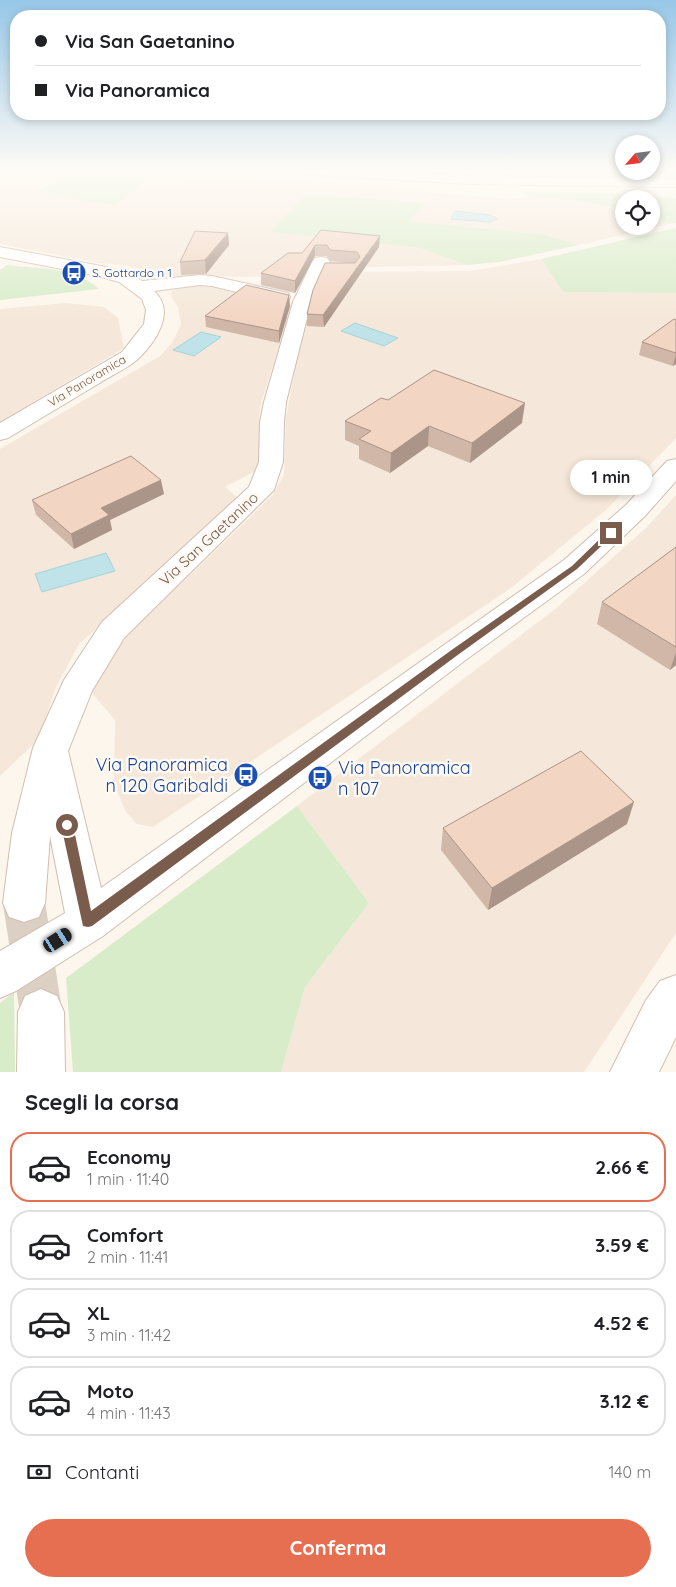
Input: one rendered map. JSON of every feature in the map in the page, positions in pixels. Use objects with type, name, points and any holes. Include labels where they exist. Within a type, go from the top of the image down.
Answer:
[{"type":"street","points":[[0,252],[101,271],[125,278],[139,287],[200,280],[212,281],[302,302]]},
{"type":"street","name":"Via San Gaetanino","points":[[24,903],[31,833],[51,748],[76,689],[113,630],[261,490],[271,462],[272,422],[275,402],[302,302],[324,266]]},
{"type":"street","name":"Via Panoramica","points":[[0,433],[129,356],[146,337],[154,324],[155,310],[150,297],[139,287]]},
{"type":"street","points":[[0,976],[88,922],[456,651],[574,568],[636,510],[676,466]]},
{"type":"street","points":[[51,748],[88,922]]},
{"type":"street","points":[[634,1072],[662,1016],[676,997]]},
{"type":"street","points":[[40,1012],[41,1072]]},
{"type":"shaded area","points":[[0,220],[282,220],[271,232],[419,248],[467,265],[371,267],[312,261],[307,277],[169,276],[123,265],[99,263],[0,244]]},
{"type":"shaded area","points":[[615,220],[615,235],[622,235],[579,245],[546,235],[409,221]]},
{"type":"shaded area","points":[[660,221],[669,224],[660,226]]},
{"type":"shaded area","points":[[541,259],[563,292],[676,293],[676,438],[607,509],[511,588],[153,827],[137,824],[126,812],[114,784],[115,720],[91,692],[125,638],[272,496],[284,475],[286,418],[303,326],[334,272],[470,271]]},
{"type":"shaded area","points":[[188,284],[219,285],[293,304],[261,403],[259,419],[261,468],[225,487],[241,501],[79,644],[56,687],[38,740],[0,776],[0,449],[160,356],[172,343],[181,324],[178,307],[171,296],[172,291]]},
{"type":"shaded area","points":[[66,303],[104,307],[118,318],[124,348],[0,422],[0,309]]},
{"type":"shaded area","points":[[676,495],[676,933],[584,1072],[281,1072],[305,987],[369,903],[297,806],[554,610],[646,528]]},
{"type":"green space","points":[[281,220],[410,220],[546,235],[579,245],[499,262],[467,265],[419,248],[270,232]]},
{"type":"green space","points":[[660,220],[676,220],[676,223],[669,224]]},
{"type":"green space","points":[[676,228],[676,293],[563,292],[541,259],[646,235],[660,235],[660,232]]},
{"type":"green space","points":[[7,265],[67,272],[78,276],[99,289],[0,300],[0,270]]},
{"type":"green space","points":[[297,806],[369,903],[305,987],[281,1072],[73,1072],[66,978]]},
{"type":"green space","points":[[14,992],[15,1072],[0,1072],[0,1003]]},
{"type":"water","points":[[464,220],[494,220],[489,222]]},
{"type":"water","points":[[355,323],[398,338],[384,346],[341,331]]},
{"type":"water","points":[[201,332],[221,337],[194,356],[173,350]]},
{"type":"water","points":[[106,553],[115,571],[42,592],[35,574]]},
{"type":"building","points":[[321,230],[380,236],[323,315],[307,314],[313,290],[325,263],[355,263],[360,257],[357,252],[330,250],[327,245],[315,245],[295,281],[261,273],[288,253],[302,253]]},
{"type":"building","points":[[195,231],[228,233],[205,260],[180,262]]},
{"type":"building","points":[[246,285],[289,295],[279,331],[205,316]]},
{"type":"building","points":[[674,319],[676,320],[676,353],[642,342]]},
{"type":"building","points":[[434,370],[525,403],[472,443],[429,426],[391,453],[359,439],[371,431],[345,421],[381,398],[388,400]]},
{"type":"building","points":[[131,456],[161,480],[101,508],[109,515],[71,534],[32,500]]},
{"type":"building","points":[[676,547],[676,647],[602,602]]},
{"type":"building","points":[[581,751],[634,802],[492,888],[443,828]]},
{"type":"tunnel","points":[[24,903],[41,1012]]},
{"type":"place","name":"S. Gottardo n 1","points":[[74,273]]},
{"type":"place","name":"Via Panoramica n 120 Garibaldi","points":[[246,775]]},
{"type":"place","name":"Via Panoramica n 107","points":[[320,778]]},
{"type":"route","points":[[67,825],[88,922],[456,651],[574,568],[611,533]]}]
